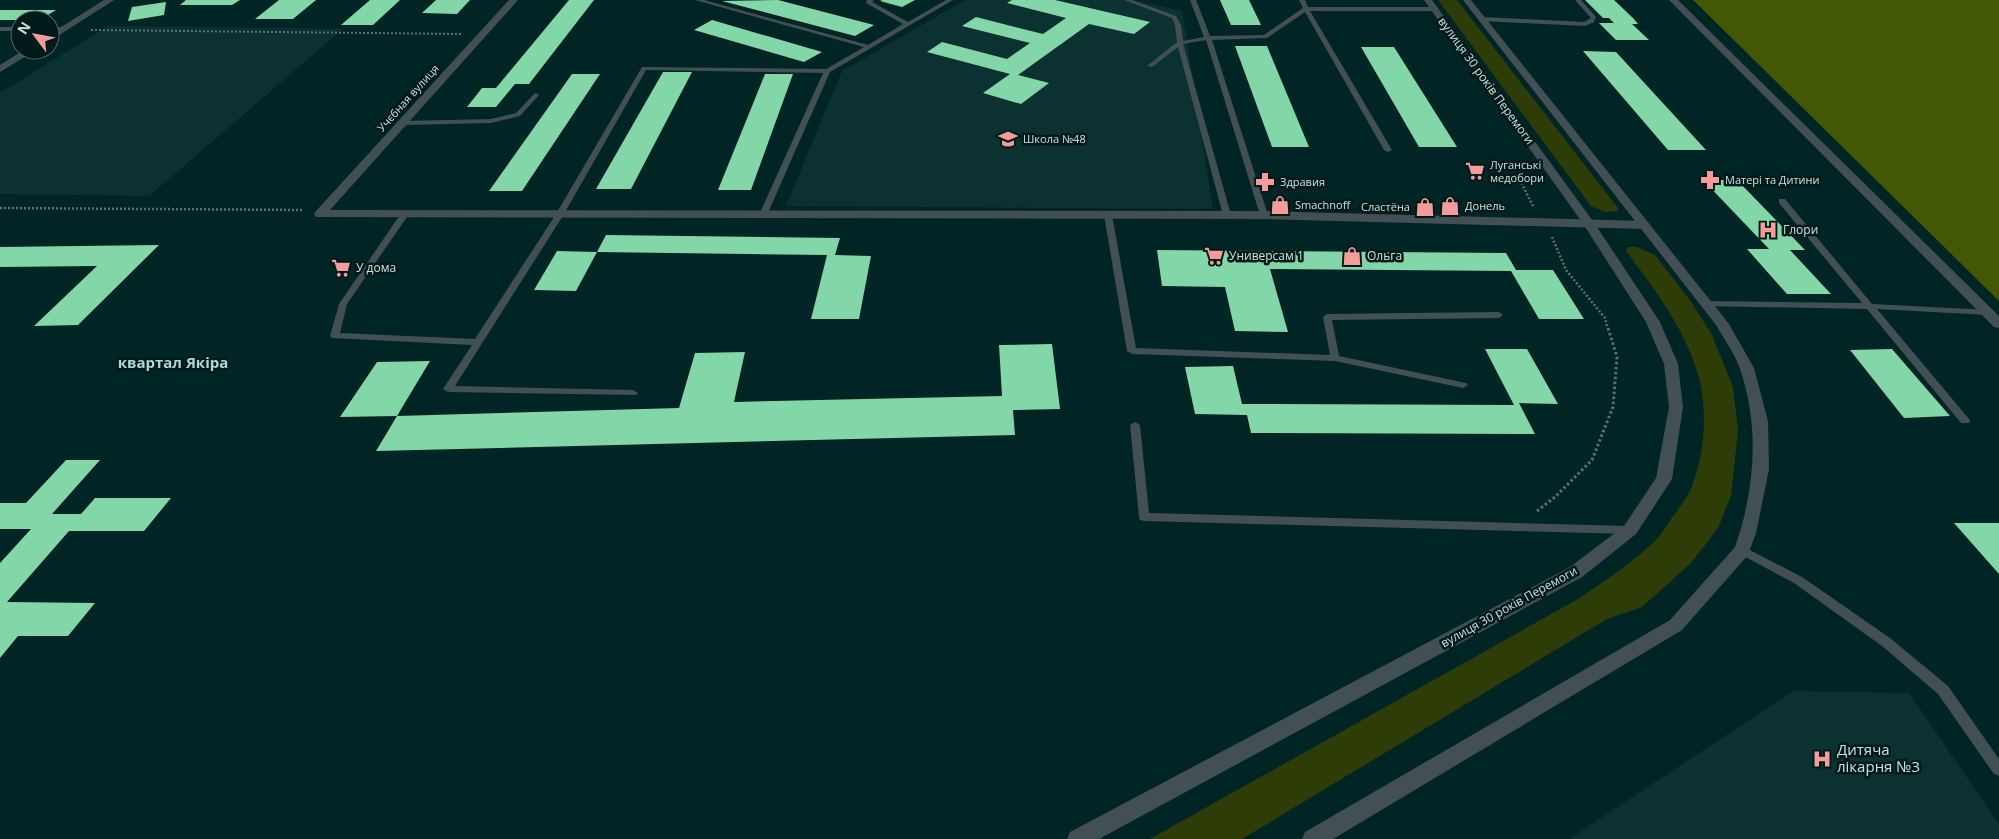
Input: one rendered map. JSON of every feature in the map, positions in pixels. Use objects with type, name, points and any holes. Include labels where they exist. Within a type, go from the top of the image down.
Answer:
[{"type":"street","points":[[60,31],[110,0]]},
{"type":"street","name":"Учєбная вулиця","points":[[320,214],[514,0]]},
{"type":"street","points":[[1313,839],[1676,625],[1742,550],[1748,534],[1761,469],[1760,421],[1747,368],[1722,324],[1468,0]]},
{"type":"street","points":[[1673,0],[1999,324]]},
{"type":"street","name":"вулиця 30 років Перемоги","points":[[1078,839],[1576,572],[1630,530],[1664,479],[1676,407],[1671,364],[1653,322],[1589,224],[1431,4]]},
{"type":"street","points":[[0,70],[16,60]]},
{"type":"street","points":[[320,214],[1264,215],[1645,225]]},
{"type":"lane","points":[[698,0],[870,47]]},
{"type":"lane","points":[[871,0],[868,2],[907,24]]},
{"type":"lane","points":[[633,393],[448,389],[560,214],[644,68],[827,71],[950,0]]},
{"type":"lane","points":[[1127,0],[1174,17],[1178,25],[1180,43],[1227,216]]},
{"type":"lane","points":[[1193,0],[1208,38],[1264,215]]},
{"type":"lane","points":[[1302,0],[1388,150]]},
{"type":"lane","points":[[1482,19],[1585,24],[1592,21],[1594,18],[1578,0]]},
{"type":"lane","points":[[1150,66],[1180,43],[1208,38],[1265,37],[1306,9],[1431,4]]},
{"type":"lane","points":[[763,214],[827,71]]},
{"type":"lane","points":[[403,123],[490,121],[518,115],[536,95]]},
{"type":"lane","points":[[1782,201],[1867,306],[1965,421]]},
{"type":"lane","points":[[405,214],[343,304],[335,336],[478,342]]},
{"type":"lane","points":[[1108,215],[1132,350],[1335,358],[1463,386]]},
{"type":"lane","points":[[1707,304],[1867,306],[1987,312]]},
{"type":"lane","points":[[1335,358],[1327,317],[1499,315]]},
{"type":"lane","points":[[1135,425],[1144,517],[1630,530]]},
{"type":"lane","points":[[1742,550],[1806,586],[1886,642],[1943,690],[1999,770]]},
{"type":"path","points":[[63,29],[483,34]]},
{"type":"path","points":[[1514,528],[1554,497],[1592,460],[1613,407],[1617,357],[1605,318],[1566,270],[1556,245],[1522,184],[1515,178]]},
{"type":"path","points":[[0,208],[298,208],[320,214]]},
{"type":"shaded area","name":"Школа №48","points":[[965,0],[1133,0],[1182,11],[1213,209],[786,206],[842,71]]},
{"type":"shaded area","points":[[108,26],[343,29],[149,196],[0,194],[0,93],[53,60],[60,60],[60,56]]},
{"type":"shaded area","name":"Дитяча лікарня №3","points":[[1793,691],[1909,693],[1999,824],[1999,839],[1569,839]]},
{"type":"green space","points":[[1438,0],[1457,0],[1618,208],[1617,211],[1605,212],[1591,206]]},
{"type":"green space","points":[[1693,0],[1999,0],[1999,301]]},
{"type":"green space","points":[[1628,247],[1637,247],[1655,255],[1689,299],[1711,333],[1733,387],[1738,430],[1731,496],[1718,528],[1692,562],[1642,607],[1607,619],[1242,839],[1150,839],[1578,599],[1628,564],[1658,538],[1691,488],[1701,455],[1704,411],[1700,382],[1690,352],[1675,322],[1626,251]]},
{"type":"building","points":[[186,0],[240,0],[232,5],[180,5]]},
{"type":"building","points":[[279,0],[316,0],[293,19],[255,19]]},
{"type":"building","points":[[370,0],[400,0],[373,25],[341,25]]},
{"type":"building","points":[[436,0],[470,0],[457,14],[422,13]]},
{"type":"building","points":[[569,0],[594,0],[529,84],[515,84],[496,107],[467,107],[482,88],[496,88]]},
{"type":"building","points":[[778,0],[874,25],[855,36],[722,1]]},
{"type":"building","points":[[915,0],[902,7],[880,1]]},
{"type":"building","points":[[1012,0],[1055,0],[1150,22],[1134,34],[1089,24],[1018,75],[1049,83],[1021,104],[983,93],[1010,74],[927,52],[942,42],[1007,59],[1030,43],[962,26],[976,17],[1043,34],[1066,18],[1007,3]]},
{"type":"building","points":[[1220,0],[1249,0],[1261,25],[1231,25]]},
{"type":"building","points":[[1585,0],[1614,0],[1634,19],[1638,24],[1632,24],[1649,40],[1616,40],[1599,23],[1614,23],[1609,18],[1603,18]]},
{"type":"building","points":[[166,2],[164,15],[128,21],[132,7]]},
{"type":"building","points":[[0,10],[10,10],[10,20],[0,20]]},
{"type":"building","points":[[712,20],[822,52],[804,62],[694,30]]},
{"type":"building","points":[[1235,46],[1267,46],[1309,147],[1272,147]]},
{"type":"building","points":[[1361,47],[1394,47],[1457,147],[1419,147]]},
{"type":"building","points":[[1583,51],[1616,52],[1706,150],[1668,150]]},
{"type":"building","points":[[663,72],[692,72],[631,189],[596,189]]},
{"type":"building","points":[[572,74],[600,74],[522,191],[489,191]]},
{"type":"building","points":[[765,74],[793,74],[751,190],[718,190]]},
{"type":"building","points":[[1703,180],[1737,180],[1805,250],[1790,250],[1831,294],[1787,294],[1747,249],[1769,249]]},
{"type":"building","points":[[606,235],[840,238],[835,255],[871,256],[859,319],[811,319],[827,255],[597,252]]},
{"type":"building","points":[[159,245],[78,325],[34,326],[97,266],[0,267],[0,247]]},
{"type":"building","points":[[1157,250],[1506,253],[1516,270],[1553,270],[1584,319],[1539,319],[1511,271],[1270,269],[1288,332],[1235,331],[1225,287],[1162,286]]},
{"type":"building","points":[[557,251],[597,252],[576,291],[534,290]]},
{"type":"building","points":[[1052,344],[1060,409],[1013,410],[1015,435],[376,451],[397,416],[679,408],[695,353],[745,352],[734,402],[1002,396],[999,345]]},
{"type":"building","points":[[1485,349],[1527,349],[1558,404],[1519,403],[1535,434],[1251,433],[1247,415],[1195,414],[1185,367],[1233,366],[1242,404],[1514,405]]},
{"type":"building","points":[[1892,349],[1950,416],[1904,418],[1850,350]]},
{"type":"building","points":[[430,361],[397,416],[340,417],[377,362]]},
{"type":"building","points":[[66,460],[100,460],[52,514],[81,514],[95,498],[171,498],[144,531],[69,531],[7,602],[95,603],[68,636],[18,636],[0,658],[0,563],[31,529],[0,529],[0,503],[26,503]]},
{"type":"building","points":[[1954,523],[1999,523],[1999,574]]},
{"type":"place","name":"Школа №48","points":[[1008,139]]},
{"type":"place","name":"Луганські медобори","points":[[1475,171]]},
{"type":"place","name":"Матері та Дитини","points":[[1710,180]]},
{"type":"place","name":"Здравия","points":[[1265,182]]},
{"type":"place","name":"Smachnoff","points":[[1280,205]]},
{"type":"place","name":"Донель","points":[[1450,206]]},
{"type":"place","name":"Сластёна","points":[[1425,207]]},
{"type":"place","name":"Глори","points":[[1768,230]]},
{"type":"place","name":"Универсам 1","points":[[1214,256]]},
{"type":"place","name":"Ольга","points":[[1352,256]]},
{"type":"place","name":"У дома","points":[[341,268]]},
{"type":"place","name":"Дитяча лікарня №3","points":[[1822,759]]},
{"type":"district","name":"квартал Якіра","points":[[173,363]]}]
